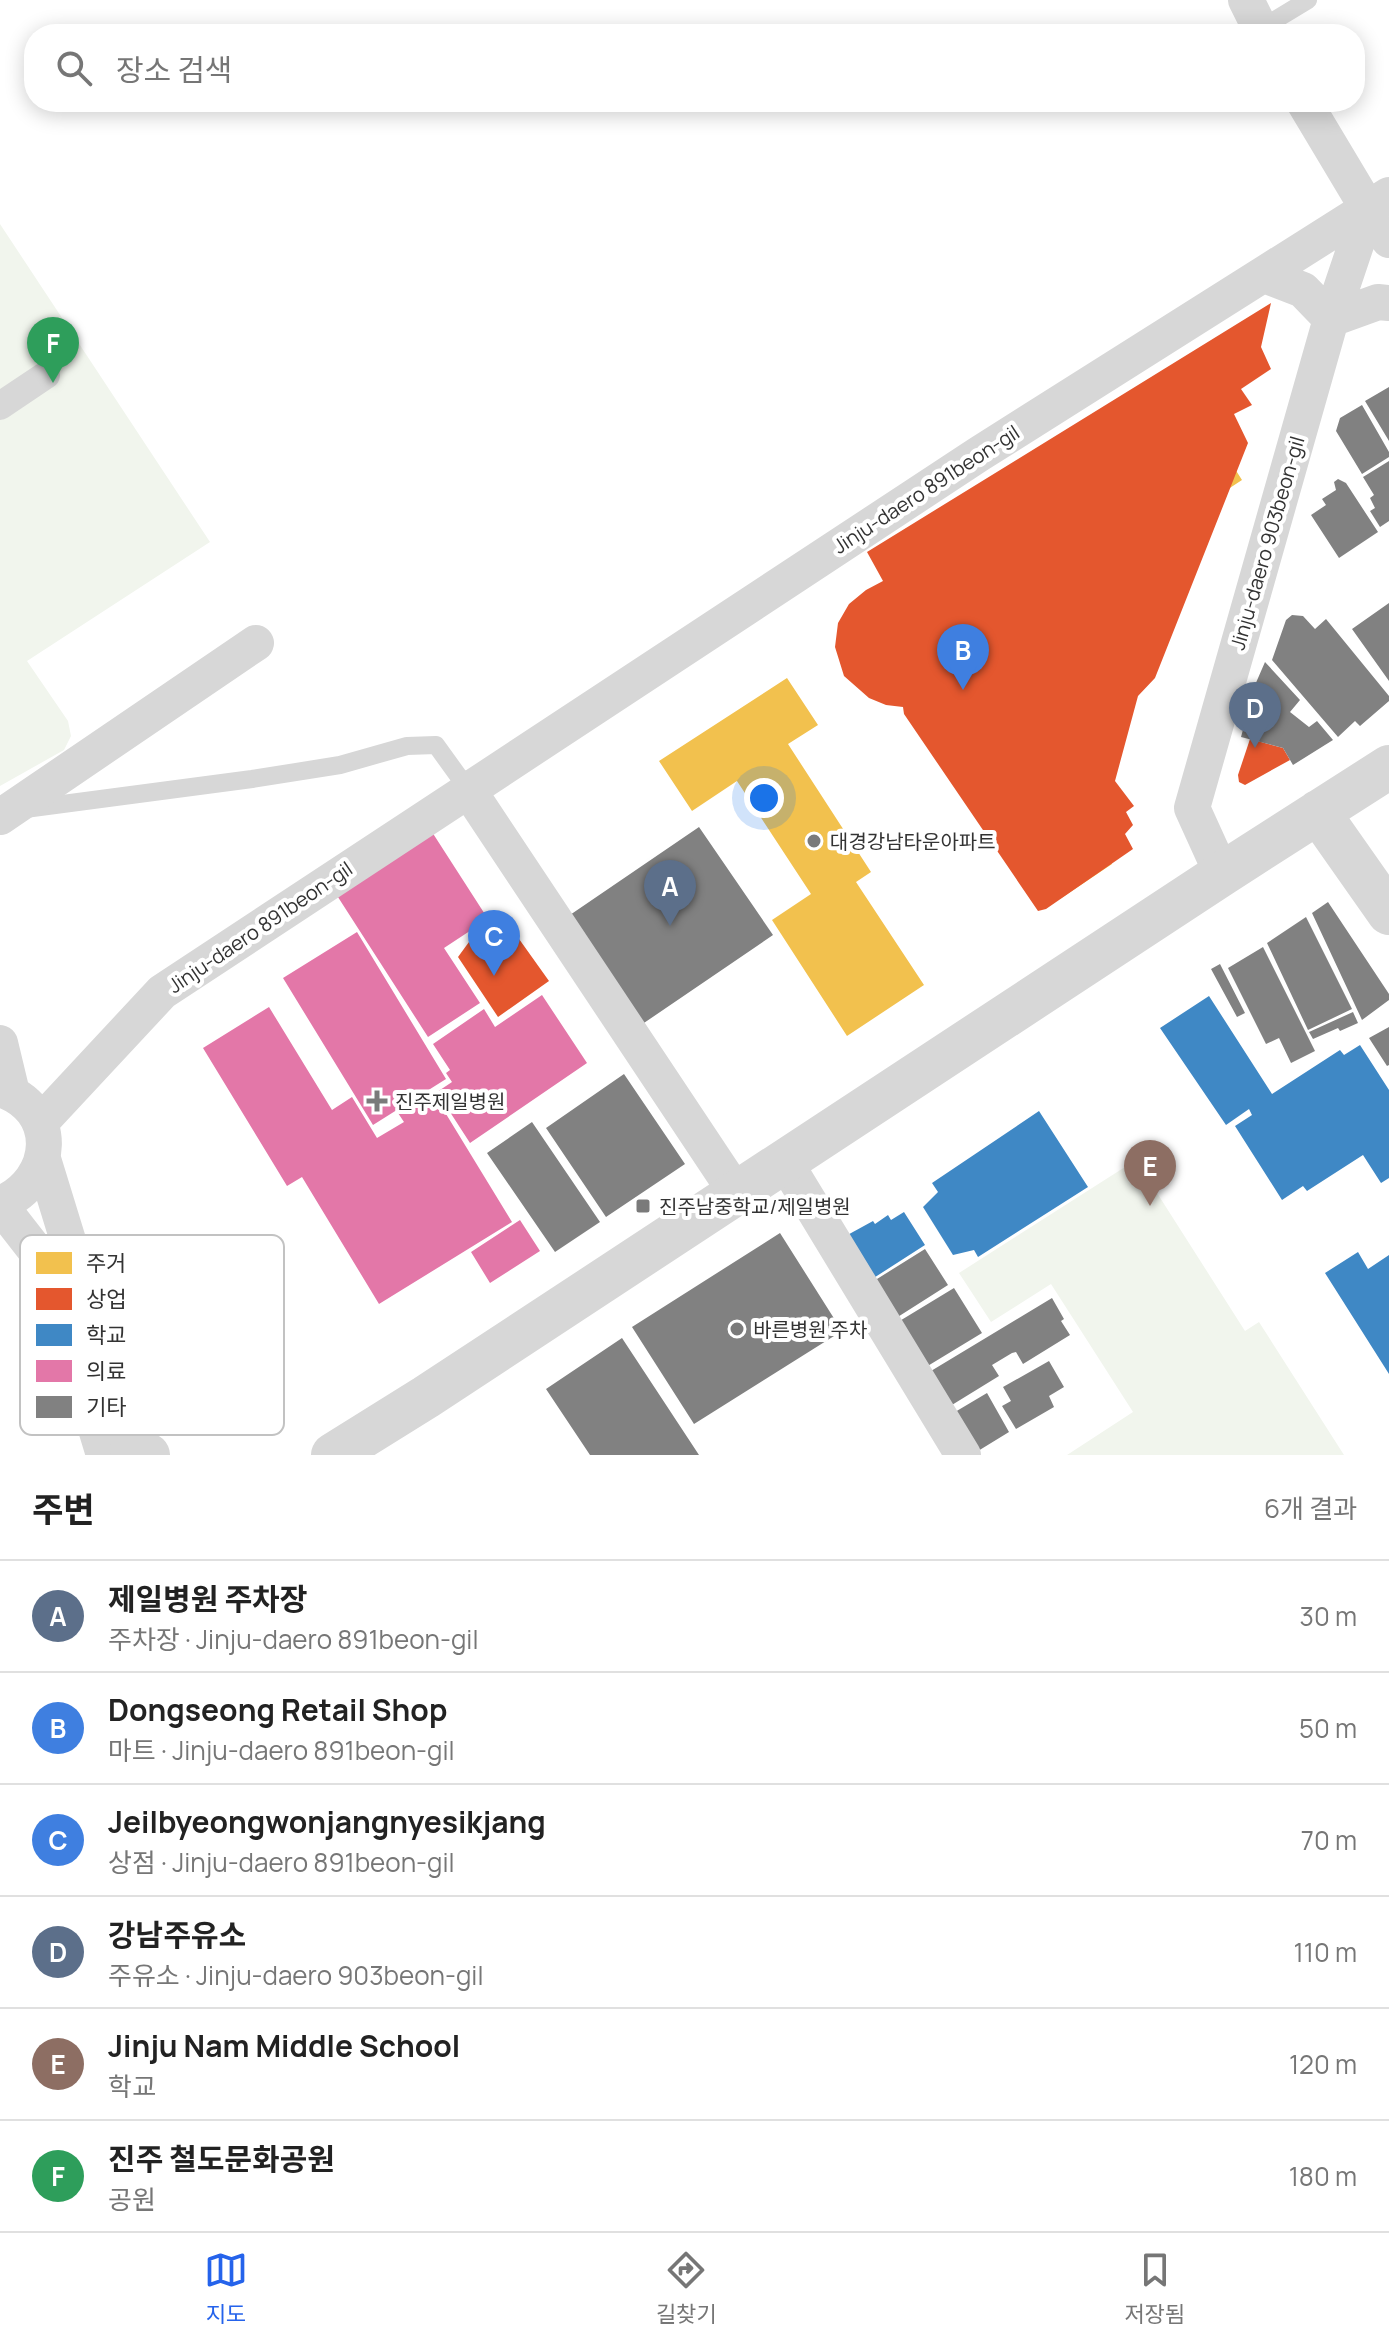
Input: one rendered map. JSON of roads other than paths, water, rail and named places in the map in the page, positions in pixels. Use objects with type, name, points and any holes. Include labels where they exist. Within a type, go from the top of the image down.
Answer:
[{"type":"street","points":[[1312,112],[1382,204],[1389,240]]},
{"type":"street","name":"Jinju-daero 891beon-gil","points":[[40,1123],[162,992],[467,788],[979,454],[1382,204]]},
{"type":"street","name":"Jinju-daero 903beon-gil","points":[[1222,874],[1192,808],[1331,319],[1382,204]]},
{"type":"street","points":[[1264,275],[1303,290],[1331,319],[1378,302],[1389,303]]},
{"type":"street","points":[[0,406],[46,375]]},
{"type":"street","points":[[3,815],[256,643]]},
{"type":"street","points":[[333,1455],[1389,767]]},
{"type":"street","points":[[467,788],[737,1194]]},
{"type":"street","points":[[1318,812],[1389,913]]},
{"type":"street","points":[[0,1043],[6,1091],[34,1113],[44,1141],[43,1159],[28,1188],[0,1204],[24,1235]]},
{"type":"street","points":[[43,1159],[65,1235]]},
{"type":"street","points":[[785,1162],[963,1455]]},
{"type":"lane","points":[[1256,21],[1308,0]]},
{"type":"lane","points":[[3,815],[340,765],[407,746],[436,745],[467,788]]},
{"type":"place","name":"진주 철도문화공원","points":[[53,383]]},
{"type":"place","name":"Dongseong Retail Shop","points":[[963,690]]},
{"type":"place","name":"강남주유소","points":[[1255,748]]},
{"type":"place","name":"대경강남타운아파트","points":[[814,841]]},
{"type":"place","name":"제일병원 주차장","points":[[670,926]]},
{"type":"place","name":"Jeilbyeongwonjangnyesikjang","points":[[494,976]]},
{"type":"place","name":"진주제일병원","points":[[377,1101]]},
{"type":"place","name":"진주남중학교/제일병원","points":[[643,1206]]},
{"type":"place","name":"Jinju Nam Middle School","points":[[1150,1206]]},
{"type":"place","name":"바른병원 주차","points":[[737,1329]]}]
